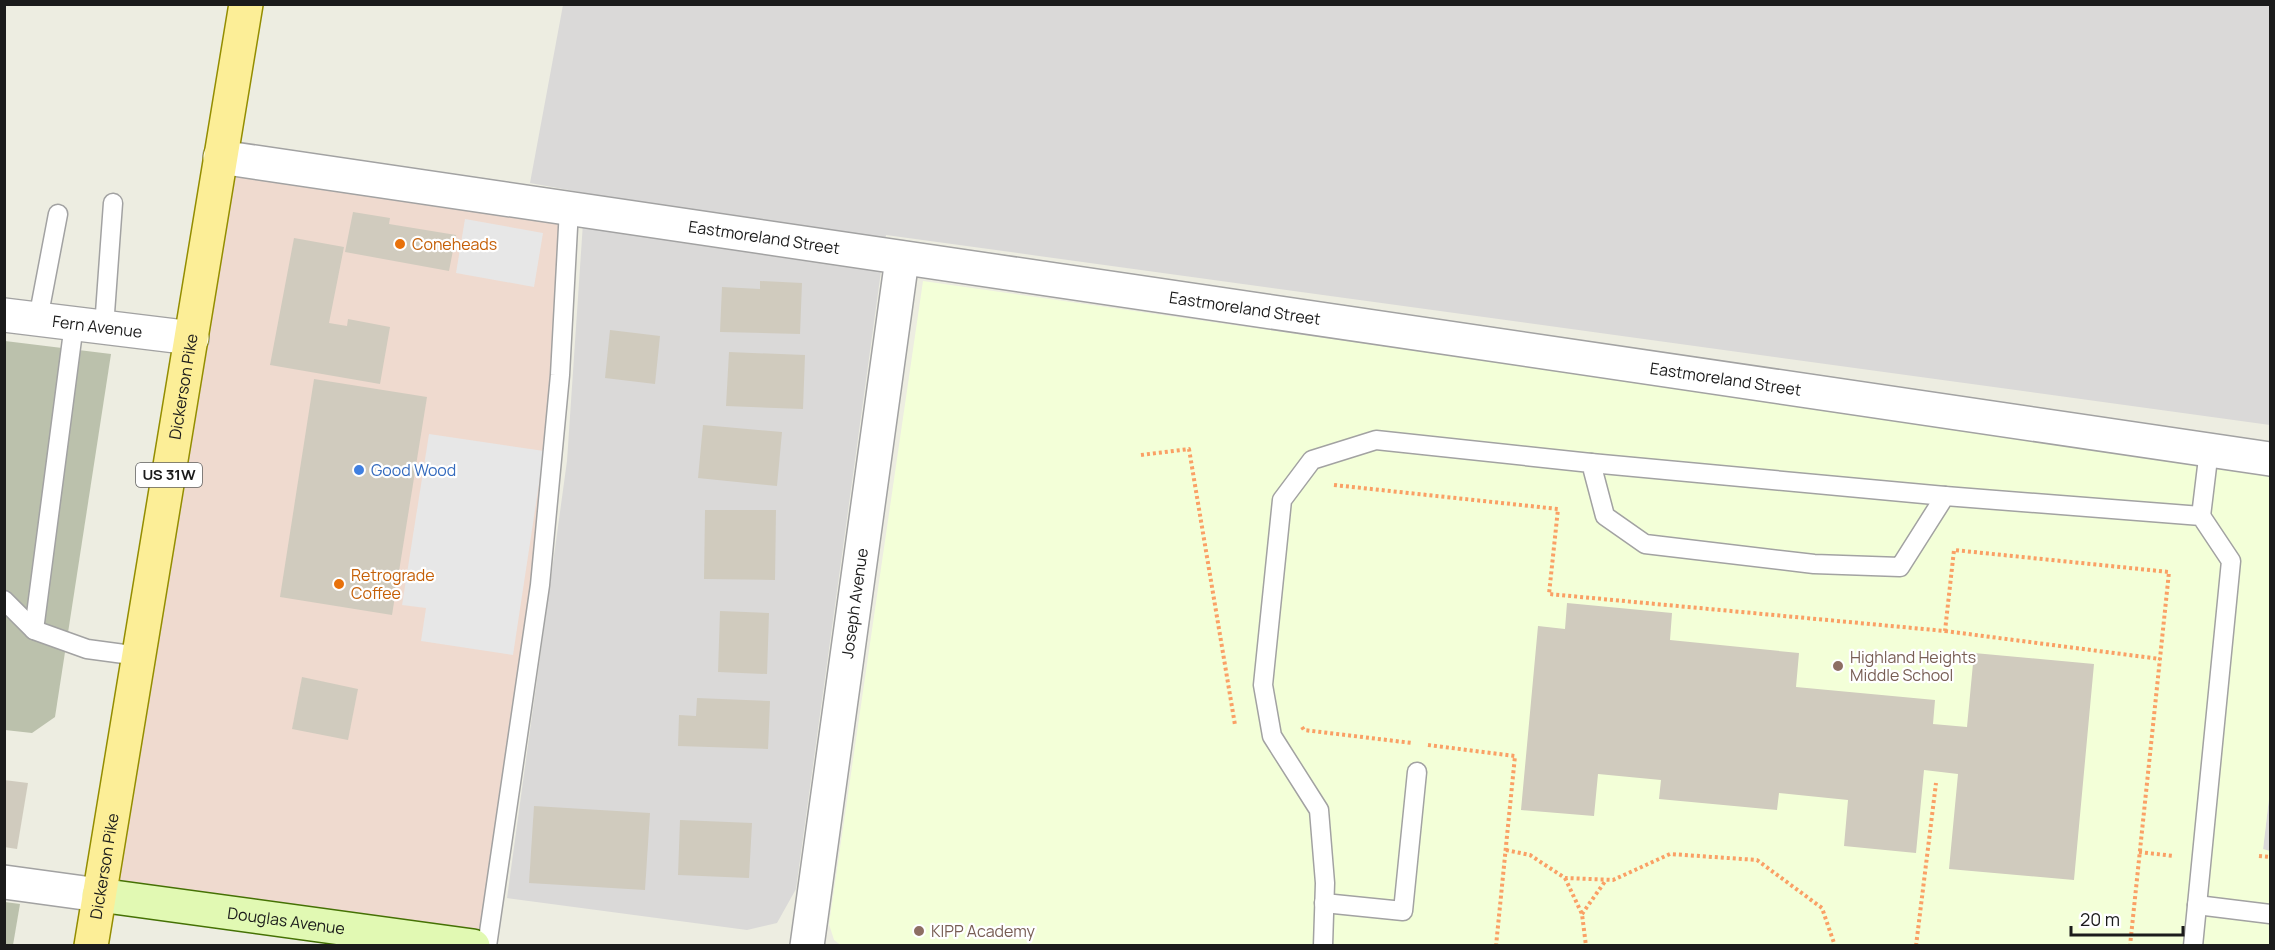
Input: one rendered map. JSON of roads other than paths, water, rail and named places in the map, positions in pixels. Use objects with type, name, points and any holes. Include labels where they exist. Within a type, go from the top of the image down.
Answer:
[{"type":"main road","name":"Dickerson Pike","points":[[90,945],[246,4]]},
{"type":"main road","name":"Douglas Avenue","points":[[99,895],[362,938],[473,945]]},
{"type":"street","name":"Eastmoreland Street","points":[[220,157],[2271,459]]},
{"type":"street","name":"Joseph Avenue","points":[[807,945],[902,259]]},
{"type":"street","name":"Fern Avenue","points":[[4,315],[192,338]]},
{"type":"street","points":[[4,882],[99,895]]},
{"type":"lane","points":[[34,630],[113,203]]},
{"type":"lane","points":[[487,945],[540,585],[560,375],[569,209]]},
{"type":"lane","points":[[38,319],[58,214]]},
{"type":"lane","points":[[1323,945],[1325,883],[1319,810],[1272,736],[1263,685],[1282,501],[1312,459],[1376,440],[1591,463],[1945,496],[2201,516]]},
{"type":"lane","points":[[2193,945],[2231,561],[2201,516],[2209,450]]},
{"type":"lane","points":[[1591,463],[1605,516],[1646,544],[1814,564],[1900,567],[1945,496]]},
{"type":"lane","points":[[4,600],[34,630],[87,649],[139,656]]},
{"type":"lane","points":[[1324,903],[1403,911],[1417,772]]},
{"type":"lane","points":[[2197,904],[2271,914]]},
{"type":"place","name":"Coneheads","points":[[400,244]]},
{"type":"place","name":"Good Wood","points":[[359,470]]},
{"type":"place","name":"Retrograde Coffee","points":[[339,584]]},
{"type":"place","name":"Highland Heights Middle School","points":[[1838,666]]},
{"type":"place","name":"KIPP Academy","points":[[919,931]]}]
